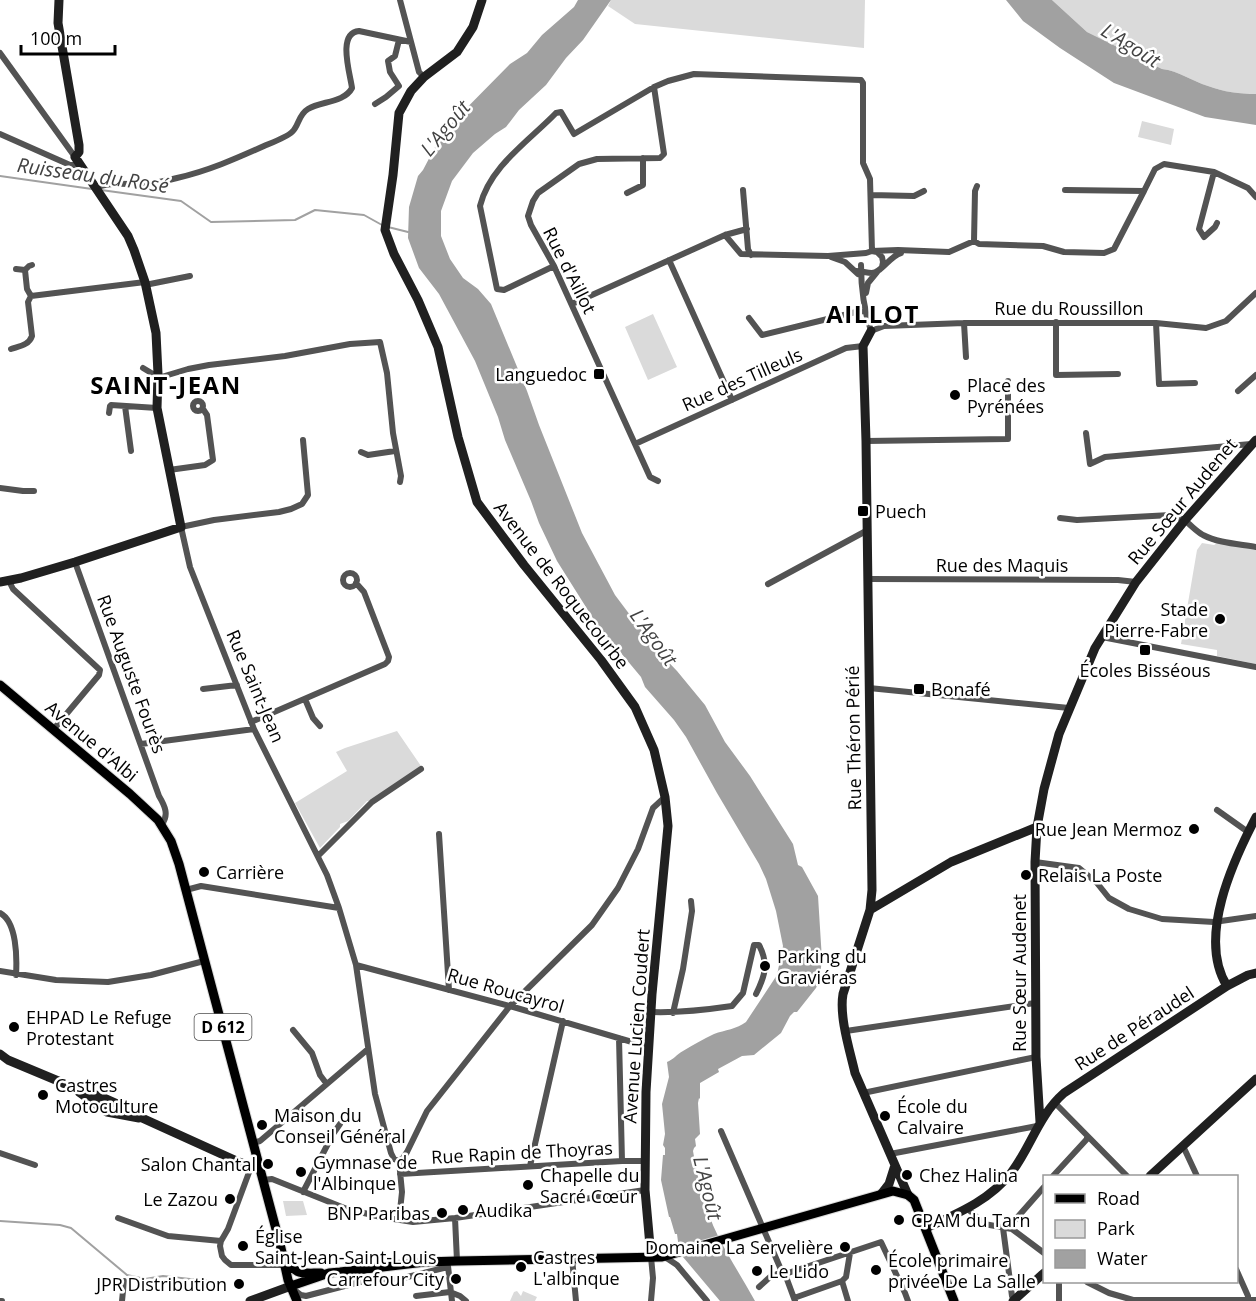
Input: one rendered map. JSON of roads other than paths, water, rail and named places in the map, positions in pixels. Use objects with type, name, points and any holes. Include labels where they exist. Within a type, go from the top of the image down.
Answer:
[{"type":"main road","name":"Avenue d'Albi","points":[[0,685],[162,824]]},
{"type":"main road","name":"D 612","points":[[162,824],[174,849],[186,890],[253,1143],[255,1166],[263,1180],[284,1265],[291,1286],[303,1299]]},
{"type":"main road","points":[[281,1248],[290,1266],[297,1272],[329,1274],[451,1263],[665,1257],[893,1191],[908,1195],[914,1200],[954,1301]]},
{"type":"main road","points":[[291,1286],[329,1274]]},
{"type":"street","points":[[59,0],[58,23],[80,146],[78,161]]},
{"type":"street","points":[[400,0],[419,72],[424,77]]},
{"type":"street","name":"Avenue de Roquecourbe","points":[[482,0],[473,27],[457,52],[424,77],[411,91],[399,112],[386,227],[394,254],[418,300],[438,347],[458,437],[477,502],[635,707],[654,750],[665,797]]},
{"type":"street","points":[[95,187],[150,184],[202,172],[225,164],[293,131],[307,110],[349,93],[352,88],[346,44],[349,35],[359,31],[411,42]]},
{"type":"street","points":[[399,40],[395,56],[388,61],[390,72],[399,86]]},
{"type":"street","points":[[0,53],[78,161]]},
{"type":"street","points":[[554,266],[504,290],[497,289],[480,206],[488,185],[507,160],[556,113],[561,112],[574,134],[654,87],[694,74],[861,80],[863,83],[863,163],[870,179],[871,195],[869,252]]},
{"type":"street","points":[[399,86],[407,87],[411,91]]},
{"type":"street","points":[[375,104],[387,98],[399,86]]},
{"type":"street","name":"Rue d'Aillot","points":[[654,87],[664,154],[660,158],[597,159],[579,164],[538,193],[532,201],[528,216],[572,304],[650,477],[658,481]]},
{"type":"street","points":[[0,134],[70,165],[78,161]]},
{"type":"street","points":[[627,193],[643,185],[643,158]]},
{"type":"street","name":"Rue Saint-Jean","points":[[78,161],[128,236],[145,283],[154,320],[158,376],[157,408],[190,567],[252,725],[318,856],[339,908],[356,965],[375,1094],[391,1153],[394,1159],[399,1161],[402,1221]]},
{"type":"street","points":[[974,241],[979,244],[1043,246],[1064,252],[1104,253],[1114,249],[1155,169],[1164,164],[1214,172],[1248,188],[1256,197]]},
{"type":"street","points":[[1214,172],[1199,229],[1204,237],[1217,223]]},
{"type":"street","points":[[974,241],[977,186]]},
{"type":"street","points":[[743,190],[748,249],[751,255]]},
{"type":"street","points":[[1065,190],[1144,191]]},
{"type":"street","points":[[871,195],[914,196],[924,191]]},
{"type":"street","points":[[572,304],[725,235],[747,229]]},
{"type":"street","points":[[725,235],[741,254],[751,255],[828,256],[898,250],[950,252],[974,241]]},
{"type":"street","points":[[828,256],[862,270],[879,269],[894,255],[908,251]]},
{"type":"street","points":[[864,299],[868,283],[883,262],[882,257],[876,252],[869,252],[861,258],[861,280],[865,311],[871,331]]},
{"type":"street","points":[[669,260],[732,400]]},
{"type":"street","points":[[31,296],[27,289],[25,270],[32,265]]},
{"type":"street","points":[[16,269],[25,270]]},
{"type":"street","points":[[31,296],[190,276]]},
{"type":"street","name":"Rue du Roussillon","points":[[871,331],[884,326],[1056,322],[1156,323],[1206,328],[1226,321],[1256,293]]},
{"type":"street","points":[[11,349],[26,344],[31,339],[28,302],[31,296]]},
{"type":"street","points":[[749,318],[762,334],[865,311]]},
{"type":"street","points":[[1056,322],[1056,375],[1118,374]]},
{"type":"street","points":[[964,323],[966,357]]},
{"type":"street","points":[[1156,323],[1159,384],[1195,383]]},
{"type":"street","name":"Rue Théron Périé","points":[[871,331],[863,346],[872,890],[870,910],[842,1003],[855,1073],[908,1195]]},
{"type":"street","points":[[143,368],[158,376],[209,365],[285,356],[350,344],[380,342],[387,373],[400,482]]},
{"type":"street","name":"Rue des Tilleuls","points":[[635,444],[846,348],[863,346]]},
{"type":"street","points":[[1238,391],[1256,375]]},
{"type":"street","points":[[866,441],[1008,439],[1008,381]]},
{"type":"street","points":[[110,413],[111,405],[157,408]]},
{"type":"street","points":[[125,406],[131,451]]},
{"type":"street","points":[[169,470],[206,465],[213,460],[207,415],[203,409]]},
{"type":"street","points":[[628,428],[638,436],[649,438]]},
{"type":"street","points":[[1086,433],[1090,464],[1105,457],[1254,442]]},
{"type":"street","points":[[4,581],[75,562],[181,527],[214,520],[279,512],[302,504],[308,495],[303,440]]},
{"type":"street","name":"Rue Sœur Audenet","points":[[1038,1124],[1035,1003],[1036,839],[1048,771],[1059,734],[1095,648],[1136,582],[1185,520],[1254,442]]},
{"type":"street","points":[[361,452],[368,454],[395,451]]},
{"type":"street","points":[[0,488],[34,491]]},
{"type":"street","points":[[1060,518],[1077,520],[1171,515],[1185,520],[1203,535],[1213,539],[1256,547]]},
{"type":"street","points":[[768,584],[866,531]]},
{"type":"street","name":"Rue Auguste Fourès","points":[[75,562],[166,810],[162,824]]},
{"type":"street","name":"Rue des Maquis","points":[[868,579],[1136,582]]},
{"type":"street","points":[[4,581],[100,670],[99,675],[53,730]]},
{"type":"street","points":[[141,744],[252,725],[385,664],[389,657],[364,592],[356,583]]},
{"type":"street","points":[[1102,637],[1256,667]]},
{"type":"street","points":[[203,689],[237,685]]},
{"type":"street","points":[[869,688],[1069,708]]},
{"type":"street","points":[[305,699],[313,718],[320,726]]},
{"type":"street","points":[[318,856],[372,802],[421,769]]},
{"type":"street","points":[[153,815],[159,809],[159,796]]},
{"type":"street","points":[[399,1161],[404,1158],[431,1106],[510,1006],[592,925],[618,888],[638,849],[653,808],[665,797]]},
{"type":"street","name":"Avenue Lucien Coudert","points":[[651,1257],[645,1190],[645,1092],[668,826],[665,797]]},
{"type":"street","points":[[1217,810],[1248,832]]},
{"type":"street","points":[[1227,986],[1221,973],[1217,952],[1218,922],[1222,899],[1235,858],[1256,817]]},
{"type":"street","points":[[870,910],[951,862],[1038,827]]},
{"type":"street","points":[[1024,833],[1036,839]]},
{"type":"street","points":[[439,834],[449,990]]},
{"type":"street","points":[[1035,862],[1079,868],[1097,883],[1109,898],[1129,909],[1162,920],[1218,922],[1256,916]]},
{"type":"street","points":[[186,890],[201,886],[339,908]]},
{"type":"street","points":[[673,1013],[683,969],[692,911],[691,901]]},
{"type":"street","points":[[0,913],[9,922],[15,944],[16,975]]},
{"type":"street","points":[[651,1012],[673,1013],[732,1006],[743,993],[754,945],[759,945],[763,953],[765,976],[756,994]]},
{"type":"street","points":[[0,971],[56,980],[108,982],[151,975],[204,961]]},
{"type":"street","name":"Rue Roucayrol","points":[[356,965],[510,1006],[649,1047]]},
{"type":"street","name":"Rue de Péraudel","points":[[1038,1124],[1070,1089],[1227,986],[1256,973]]},
{"type":"street","points":[[846,1031],[1035,1003]]},
{"type":"street","points":[[530,1166],[563,1021]]},
{"type":"street","points":[[293,1030],[314,1051],[320,1075],[326,1083]]},
{"type":"street","points":[[619,1038],[622,1161]]},
{"type":"street","points":[[253,1143],[260,1141],[368,1049]]},
{"type":"street","points":[[3,1057],[75,1089],[102,1097],[142,1118],[255,1166],[221,1241],[222,1256],[231,1265],[284,1265]]},
{"type":"street","points":[[863,1093],[1036,1057]]},
{"type":"street","points":[[1151,1175],[1256,1079]]},
{"type":"street","points":[[1055,1103],[1126,1175]]},
{"type":"street","points":[[303,1192],[340,1124]]},
{"type":"street","points":[[891,1155],[1038,1124]]},
{"type":"street","points":[[926,1228],[968,1209],[983,1199],[1010,1174],[1038,1124]]},
{"type":"street","points":[[722,1131],[795,1299],[842,1281],[846,1277],[850,1253]]},
{"type":"street","points":[[1054,1175],[1087,1139],[1087,1136]]},
{"type":"street","points":[[1183,1146],[1197,1175]]},
{"type":"street","points":[[0,1153],[35,1165]]},
{"type":"street","name":"Rue Rapin de Thoyras","points":[[400,1174],[645,1161]]},
{"type":"street","points":[[882,1193],[889,1184],[895,1165]]},
{"type":"street","points":[[263,1180],[272,1179],[347,1209],[413,1222],[645,1190]]},
{"type":"street","points":[[1043,1188],[1006,1228],[1014,1300],[1043,1274]]},
{"type":"street","points":[[968,1209],[984,1224],[1012,1229],[1043,1252]]},
{"type":"street","points":[[118,1218],[168,1236],[221,1241]]},
{"type":"street","points":[[452,1301],[450,1292],[454,1218]]},
{"type":"street","points":[[759,1287],[770,1277],[881,1242],[908,1301]]},
{"type":"street","points":[[651,1257],[653,1278],[651,1301]]},
{"type":"street","points":[[665,1257],[676,1265],[707,1301]]},
{"type":"street","points":[[572,1258],[576,1301]]},
{"type":"street","points":[[303,1299],[360,1282],[402,1278],[451,1263]]},
{"type":"street","points":[[1238,1274],[1248,1300]]},
{"type":"street","points":[[122,1301],[124,1281]]},
{"type":"street","points":[[842,1281],[848,1301]]},
{"type":"street","points":[[1059,1283],[1059,1301]]},
{"type":"street","points":[[1091,1283],[1109,1293],[1133,1300],[1256,1300]]},
{"type":"street","points":[[250,1301],[291,1286]]},
{"type":"street","points":[[416,1296],[450,1292],[466,1301]]},
{"type":"water","points":[[578,0],[611,0],[583,40],[546,85],[519,110],[506,127],[473,153],[452,181],[441,211],[441,236],[450,259],[463,278],[478,289],[491,304],[582,533],[615,595],[654,647],[705,705],[725,742],[750,776],[793,844],[798,865],[802,867],[818,896],[822,960],[816,988],[797,1012],[790,1016],[781,1033],[754,1055],[742,1056],[718,1069],[719,1072],[700,1083],[698,1103],[700,1134],[695,1139],[696,1146],[693,1151],[700,1184],[709,1216],[718,1236],[755,1301],[720,1301],[683,1257],[679,1249],[677,1234],[675,1234],[669,1217],[661,1180],[663,1155],[665,1155],[662,1104],[669,1077],[667,1062],[706,1038],[746,1022],[777,975],[783,946],[776,911],[766,879],[686,737],[645,687],[641,677],[596,623],[557,561],[539,523],[475,361],[439,294],[419,268],[408,238],[409,207],[418,176],[443,132],[510,64],[527,53],[542,35],[574,7]]},
{"type":"water","points":[[1006,0],[1052,0],[1087,32],[1162,69],[1220,90],[1256,94],[1256,125],[1205,117],[1114,83],[1023,21]]},
{"type":"waterway","name":"Ruisseau du Rosé","points":[[0,176],[92,189]]},
{"type":"waterway","name":"Ruisseau du Rosé","points":[[101,190],[181,201],[211,222],[295,220],[315,210],[364,215],[382,225]]},
{"type":"waterway","name":"Ruisseau du Rosé","points":[[388,227],[408,232]]},
{"type":"waterway","points":[[0,1221],[60,1225],[71,1228],[127,1275],[145,1279],[163,1276],[208,1281]]},
{"type":"place","name":"Languedoc","points":[[599,374]]},
{"type":"place","name":"Place des Pyrénées","points":[[955,395]]},
{"type":"place","name":"Puech","points":[[863,511]]},
{"type":"place","name":"Stade Pierre-Fabre","points":[[1220,619]]},
{"type":"place","name":"Écoles Bisséous","points":[[1145,650]]},
{"type":"place","name":"Bonafé","points":[[919,689]]},
{"type":"place","name":"Rue Jean Mermoz","points":[[1194,829]]},
{"type":"place","name":"Carrière","points":[[204,872]]},
{"type":"place","name":"Relais La Poste","points":[[1026,875]]},
{"type":"place","name":"Parking du Graviéras","points":[[765,966]]},
{"type":"place","name":"EHPAD Le Refuge Protestant","points":[[14,1027]]},
{"type":"place","name":"Castres Motoculture","points":[[43,1095]]},
{"type":"place","name":"École du Calvaire","points":[[885,1116]]},
{"type":"place","name":"Maison du Conseil Général","points":[[262,1125]]},
{"type":"place","name":"Salon Chantal","points":[[268,1164]]},
{"type":"place","name":"Gymnase de l'Albinque","points":[[301,1172]]},
{"type":"place","name":"Chez Halina","points":[[907,1175]]},
{"type":"place","name":"Chapelle du Sacré Cœur","points":[[528,1185]]},
{"type":"place","name":"Le Zazou","points":[[230,1199]]},
{"type":"place","name":"Audika","points":[[463,1210]]},
{"type":"place","name":"BNP Paribas","points":[[442,1213]]},
{"type":"place","name":"CPAM du Tarn","points":[[899,1220]]},
{"type":"place","name":"Église Saint-Jean-Saint-Louis","points":[[243,1246]]},
{"type":"place","name":"Domaine La Servelière","points":[[845,1247]]},
{"type":"place","name":"Castres L'albinque","points":[[521,1267]]},
{"type":"place","name":"École primaire privée De La Salle","points":[[876,1270]]},
{"type":"place","name":"Le Lido","points":[[757,1271]]},
{"type":"place","name":"Carrefour City","points":[[456,1279]]},
{"type":"place","name":"JPR Distribution","points":[[239,1284]]},
{"type":"district","name":"AILLOT","points":[[873,313]]},
{"type":"district","name":"SAINT-JEAN","points":[[166,384]]},
{"type":"water label","name":"L'Agoût","points":[[1131,45]]},
{"type":"water label","name":"L'Agoût","points":[[445,128]]},
{"type":"water label","name":"L'Agoût","points":[[654,637]]},
{"type":"water label","name":"L'Agoût","points":[[708,1188]]}]
